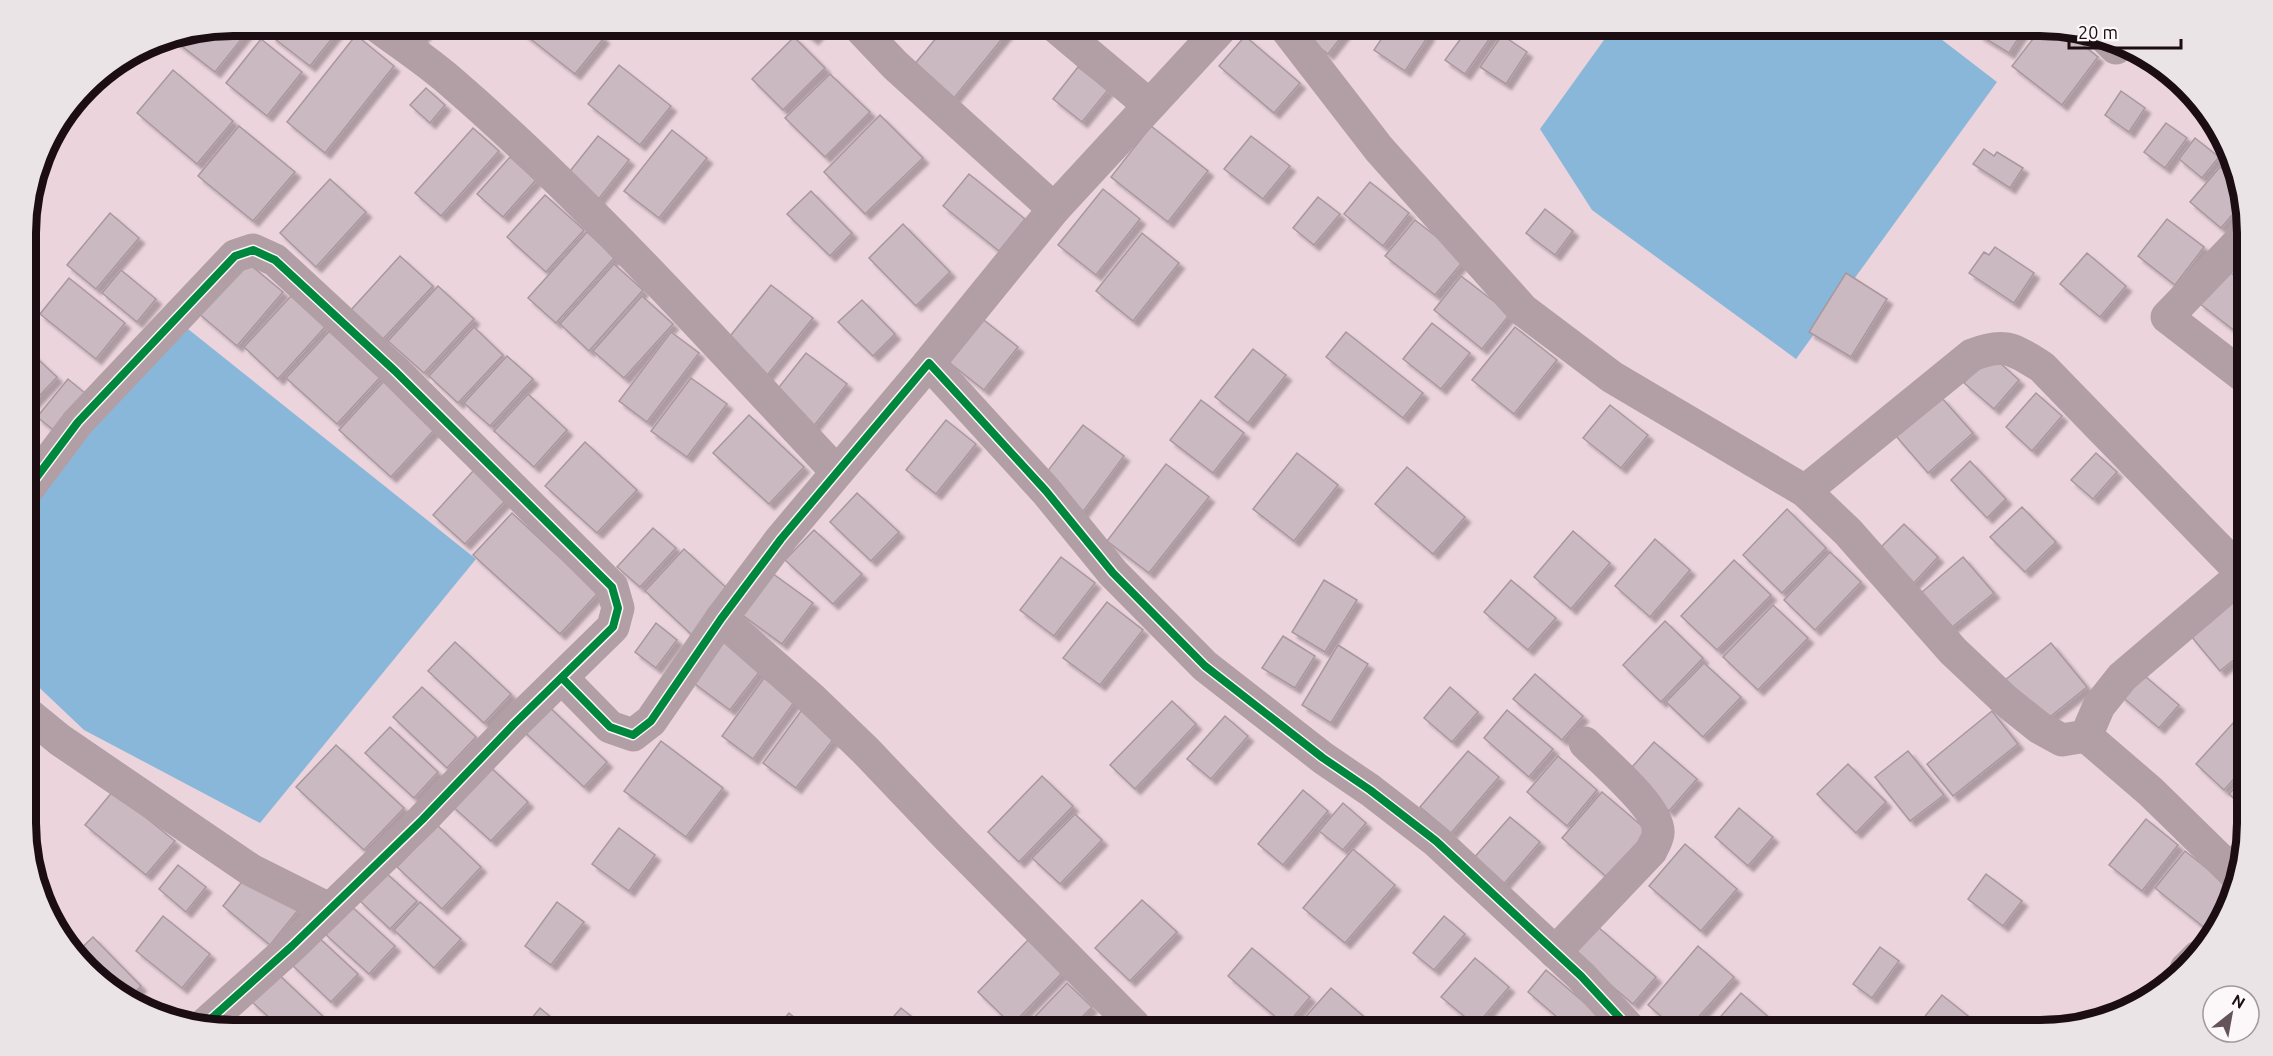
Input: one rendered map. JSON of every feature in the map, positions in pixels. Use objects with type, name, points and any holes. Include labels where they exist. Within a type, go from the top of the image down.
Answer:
[{"type":"street","points":[[390,36],[448,79],[506,132],[690,316],[836,471]]},
{"type":"street","points":[[867,36],[895,65],[1054,209]]},
{"type":"street","points":[[1067,36],[1149,105]]},
{"type":"street","points":[[562,678],[610,727],[633,735],[651,721],[721,619],[836,471],[929,363],[1054,209],[1214,36]]},
{"type":"street","points":[[1292,36],[1379,149],[1523,310],[1612,377],[1805,491],[1848,532],[1953,651],[2006,701],[2040,728],[2062,740],[2086,736]]},
{"type":"street","points":[[2237,244],[2167,317],[2237,371]]},
{"type":"street","points":[[36,478],[78,422],[135,360],[235,256],[253,250],[275,260],[395,371],[612,586],[618,608],[613,627],[514,724],[422,820],[211,1019]]},
{"type":"street","points":[[1805,491],[1972,355],[1993,347],[2018,352],[2042,367],[2237,568]]},
{"type":"street","points":[[929,363],[1046,491],[1113,573],[1205,666],[1323,758],[1370,790],[1436,841],[1555,952],[1622,1020]]},
{"type":"street","points":[[2086,736],[2099,706],[2122,677],[2237,583]]},
{"type":"street","points":[[721,619],[812,699],[866,751],[1129,1020]]},
{"type":"street","points":[[36,720],[60,740],[251,870],[329,909]]},
{"type":"street","points":[[2086,736],[2151,792],[2231,870]]},
{"type":"street","points":[[1555,952],[1651,851],[1659,834],[1656,819],[1646,805],[1585,743]]},
{"type":"water","points":[[1607,36],[1937,36],[1997,82],[1796,359],[1592,210],[1540,129]]},
{"type":"water","points":[[183,325],[476,559],[260,823],[84,730],[36,685],[36,493]]},
{"type":"building","points":[[244,36],[215,72],[179,44],[207,38]]},
{"type":"building","points":[[271,36],[334,36],[310,66]]},
{"type":"building","points":[[355,36],[394,66],[325,153],[287,122]]},
{"type":"building","points":[[407,36],[423,36],[417,44]]},
{"type":"building","points":[[527,36],[602,36],[604,38],[575,74]]},
{"type":"building","points":[[938,36],[1004,36],[954,98],[914,65]]},
{"type":"building","points":[[1245,36],[1300,83],[1274,113],[1219,66]]},
{"type":"building","points":[[1307,36],[1342,36],[1328,54]]},
{"type":"building","points":[[1383,36],[1428,36],[1405,71],[1374,50]]},
{"type":"building","points":[[1463,36],[1491,36],[1465,74],[1445,60]]},
{"type":"building","points":[[1501,36],[1527,52],[1506,84],[1480,67]]},
{"type":"building","points":[[1981,36],[2020,36],[2009,53]]},
{"type":"building","points":[[2035,36],[2076,40],[2098,57],[2062,105],[2012,66]]},
{"type":"building","points":[[794,37],[825,68],[783,110],[752,79]]},
{"type":"building","points":[[261,39],[302,72],[267,116],[226,83]]},
{"type":"building","points":[[619,65],[671,106],[640,145],[588,104]]},
{"type":"building","points":[[1078,67],[1108,90],[1082,122],[1053,99]]},
{"type":"building","points":[[173,70],[233,121],[197,164],[137,113]]},
{"type":"building","points":[[830,74],[870,112],[825,157],[785,118]]},
{"type":"building","points":[[426,88],[445,105],[430,123],[410,105]]},
{"type":"building","points":[[2121,91],[2145,108],[2129,132],[2105,115]]},
{"type":"building","points":[[880,115],[923,158],[865,214],[824,172]]},
{"type":"building","points":[[2166,123],[2187,138],[2165,168],[2144,152]]},
{"type":"building","points":[[239,126],[295,172],[253,221],[198,176]]},
{"type":"building","points":[[1151,126],[1208,171],[1168,222],[1111,177]]},
{"type":"building","points":[[473,128],[499,151],[441,216],[415,193]]},
{"type":"building","points":[[672,130],[707,158],[659,218],[624,191]]},
{"type":"building","points":[[598,136],[629,160],[594,205],[563,180]]},
{"type":"building","points":[[1251,136],[1290,166],[1263,199],[1224,169]]},
{"type":"building","points":[[2195,138],[2219,157],[2202,178],[2179,159]]},
{"type":"building","points":[[1984,149],[1994,156],[1997,152],[2023,168],[2010,188],[1973,164]]},
{"type":"building","points":[[510,157],[536,180],[503,217],[477,194]]},
{"type":"building","points":[[2220,167],[2227,173],[2235,211],[2221,228],[2190,202]]},
{"type":"building","points":[[969,174],[1025,219],[999,251],[943,206]]},
{"type":"building","points":[[330,179],[366,212],[316,267],[280,233]]},
{"type":"building","points":[[1370,182],[1409,213],[1383,246],[1344,214]]},
{"type":"building","points":[[1103,189],[1140,219],[1096,275],[1058,245]]},
{"type":"building","points":[[811,191],[852,233],[830,256],[787,214]]},
{"type":"building","points":[[545,195],[584,230],[546,272],[507,237]]},
{"type":"building","points":[[1318,197],[1340,214],[1314,245],[1293,228]]},
{"type":"building","points":[[1545,209],[1573,231],[1555,255],[1526,233]]},
{"type":"building","points":[[110,213],[139,238],[96,289],[67,265]]},
{"type":"building","points":[[2167,219],[2204,247],[2175,285],[2138,256]]},
{"type":"building","points":[[1415,220],[1465,259],[1435,295],[1385,256]]},
{"type":"building","points":[[903,224],[950,272],[916,306],[869,258]]},
{"type":"building","points":[[587,232],[615,257],[556,323],[528,298]]},
{"type":"building","points":[[1142,233],[1179,263],[1133,321],[1096,291]]},
{"type":"building","points":[[1995,247],[2034,273],[2014,303],[1969,273],[1984,252],[1989,255]]},
{"type":"building","points":[[2087,253],[2126,286],[2100,317],[2060,284]]},
{"type":"building","points":[[400,256],[433,286],[382,340],[350,311]]},
{"type":"building","points":[[242,258],[283,292],[237,346],[197,312]]},
{"type":"building","points":[[614,264],[643,290],[589,351],[560,324]]},
{"type":"building","points":[[2226,269],[2237,278],[2237,331],[2236,332],[2199,303]]},
{"type":"building","points":[[121,270],[156,299],[137,322],[102,293]]},
{"type":"building","points":[[1846,273],[1887,299],[1851,357],[1809,332]]},
{"type":"building","points":[[1461,276],[1510,314],[1482,349],[1434,310]]},
{"type":"building","points":[[69,278],[125,323],[96,359],[40,314]]},
{"type":"building","points":[[771,285],[813,318],[765,378],[723,345]]},
{"type":"building","points":[[438,286],[474,319],[424,373],[388,341]]},
{"type":"building","points":[[291,296],[325,327],[278,379],[244,347]]},
{"type":"building","points":[[642,296],[673,324],[624,378],[593,351]]},
{"type":"building","points":[[862,300],[895,334],[873,356],[838,322]]},
{"type":"building","points":[[980,317],[1018,347],[984,390],[946,360]]},
{"type":"building","points":[[1432,323],[1470,353],[1441,389],[1403,359]]},
{"type":"building","points":[[335,325],[385,372],[337,424],[286,378]]},
{"type":"building","points":[[474,327],[503,355],[458,403],[429,376]]},
{"type":"building","points":[[1515,327],[1557,360],[1514,414],[1472,380]]},
{"type":"building","points":[[671,332],[699,353],[647,422],[619,401]]},
{"type":"building","points":[[1346,332],[1423,393],[1403,418],[1326,357]]},
{"type":"building","points":[[1253,349],[1286,375],[1248,423],[1215,397]]},
{"type":"building","points":[[806,353],[847,384],[813,427],[772,396]]},
{"type":"building","points":[[1990,354],[2019,380],[1994,409],[1964,383]]},
{"type":"building","points":[[507,356],[533,379],[490,426],[464,403]]},
{"type":"building","points":[[36,357],[57,377],[36,400]]},
{"type":"building","points":[[691,378],[727,404],[687,457],[651,431]]},
{"type":"building","points":[[68,379],[86,394],[56,432],[37,417]]},
{"type":"building","points":[[385,380],[437,427],[391,477],[339,430]]},
{"type":"building","points":[[2036,393],[2062,416],[2032,451],[2006,427]]},
{"type":"building","points":[[528,394],[567,430],[534,467],[494,431]]},
{"type":"building","points":[[1941,397],[1973,433],[1928,473],[1896,436]]},
{"type":"building","points":[[1201,400],[1244,433],[1213,473],[1170,440]]},
{"type":"building","points":[[1610,405],[1648,435],[1621,468],[1583,438]]},
{"type":"building","points":[[749,415],[804,467],[769,504],[713,453]]},
{"type":"building","points":[[946,420],[976,444],[936,494],[906,470]]},
{"type":"building","points":[[1083,425],[1124,456],[1082,513],[1040,481]]},
{"type":"building","points":[[585,442],[637,490],[597,533],[545,486]]},
{"type":"building","points":[[1297,453],[1338,485],[1294,541],[1253,509]]},
{"type":"building","points":[[2096,453],[2117,472],[2093,499],[2071,480]]},
{"type":"building","points":[[1970,461],[2006,499],[1987,518],[1951,480]]},
{"type":"building","points":[[1166,464],[1209,497],[1149,573],[1107,541]]},
{"type":"building","points":[[1407,467],[1465,517],[1433,554],[1375,504]]},
{"type":"building","points":[[474,470],[506,500],[465,544],[433,515]]},
{"type":"building","points":[[857,493],[899,532],[871,561],[830,522]]},
{"type":"building","points":[[2022,507],[2056,542],[2025,572],[1990,537]]},
{"type":"building","points":[[1787,509],[1826,548],[1782,593],[1743,555]]},
{"type":"building","points":[[512,513],[598,593],[560,634],[473,555]]},
{"type":"building","points":[[1904,524],[1938,557],[1912,585],[1877,551]]},
{"type":"building","points":[[653,528],[676,548],[640,587],[617,567]]},
{"type":"building","points":[[814,530],[862,574],[833,604],[785,560]]},
{"type":"building","points":[[1573,531],[1610,563],[1571,609],[1534,577]]},
{"type":"building","points":[[1655,539],[1690,570],[1650,617],[1615,586]]},
{"type":"building","points":[[684,549],[731,592],[692,635],[645,591]]},
{"type":"building","points":[[1830,552],[1861,582],[1815,630],[1784,600]]},
{"type":"building","points":[[1061,557],[1095,583],[1054,636],[1020,610]]},
{"type":"building","points":[[1963,557],[1994,593],[1951,628],[1922,592]]},
{"type":"building","points":[[1734,560],[1771,595],[1717,650],[1681,616]]},
{"type":"building","points":[[765,568],[813,603],[782,644],[734,609]]},
{"type":"building","points":[[1324,580],[1357,600],[1325,652],[1292,632]]},
{"type":"building","points":[[1511,580],[1556,618],[1528,650],[1484,612]]},
{"type":"building","points":[[2237,598],[2237,657],[2220,671],[2191,636]]},
{"type":"building","points":[[1107,602],[1143,630],[1100,685],[1063,658]]},
{"type":"building","points":[[1773,605],[1808,638],[1758,690],[1723,657]]},
{"type":"building","points":[[1665,621],[1703,658],[1661,702],[1623,665]]},
{"type":"building","points":[[656,623],[677,640],[656,668],[635,652]]},
{"type":"building","points":[[1283,636],[1315,656],[1295,688],[1262,668]]},
{"type":"building","points":[[724,638],[763,667],[730,710],[691,681]]},
{"type":"building","points":[[455,642],[511,694],[484,723],[428,671]]},
{"type":"building","points":[[2051,643],[2087,687],[2041,724],[2005,680]]},
{"type":"building","points":[[1338,645],[1368,664],[1331,723],[1302,705]]},
{"type":"building","points":[[1704,663],[1741,697],[1703,737],[1666,702]]},
{"type":"building","points":[[2140,672],[2179,705],[2159,728],[2120,695]]},
{"type":"building","points":[[1535,674],[1583,716],[1562,740],[1513,699]]},
{"type":"building","points":[[764,678],[795,701],[753,759],[722,736]]},
{"type":"building","points":[[422,687],[476,737],[447,768],[393,717]]},
{"type":"building","points":[[1450,687],[1478,712],[1452,742],[1424,718]]},
{"type":"building","points":[[543,701],[607,762],[584,787],[519,727]]},
{"type":"building","points":[[1172,701],[1196,724],[1135,789],[1110,765]]},
{"type":"building","points":[[1507,710],[1553,749],[1529,777],[1484,738]]},
{"type":"building","points":[[801,711],[836,736],[796,788],[763,763]]},
{"type":"building","points":[[1992,711],[2018,744],[1953,796],[1927,764]]},
{"type":"building","points":[[1225,716],[1248,736],[1211,779],[1187,759]]},
{"type":"building","points":[[2234,722],[2237,725],[2237,775],[2224,790],[2196,764]]},
{"type":"building","points":[[390,727],[438,772],[414,798],[365,753]]},
{"type":"building","points":[[661,741],[723,788],[686,837],[624,791]]},
{"type":"building","points":[[1654,742],[1697,779],[1669,811],[1626,774]]},
{"type":"building","points":[[336,745],[404,808],[364,850],[296,787]]},
{"type":"building","points":[[1468,751],[1499,777],[1451,833],[1420,807]]},
{"type":"building","points":[[1908,751],[1944,795],[1910,821],[1875,777]]},
{"type":"building","points":[[1558,756],[1597,790],[1567,826],[1527,792]]},
{"type":"building","points":[[487,764],[528,802],[491,841],[450,804]]},
{"type":"building","points":[[1848,764],[1886,802],[1856,833],[1817,794]]},
{"type":"building","points":[[1042,776],[1073,806],[1019,862],[988,832]]},
{"type":"building","points":[[2237,785],[2237,802],[2229,794]]},
{"type":"building","points":[[1303,790],[1328,811],[1283,865],[1258,844]]},
{"type":"building","points":[[113,791],[175,841],[146,875],[85,825]]},
{"type":"building","points":[[1602,792],[1649,832],[1609,879],[1562,838]]},
{"type":"building","points":[[1343,803],[1366,823],[1343,850],[1319,831]]},
{"type":"building","points":[[1739,808],[1773,837],[1748,866],[1715,837]]},
{"type":"building","points":[[1075,814],[1102,840],[1060,884],[1032,858]]},
{"type":"building","points":[[1510,817],[1540,842],[1502,886],[1472,860]]},
{"type":"building","points":[[2146,819],[2178,845],[2142,891],[2109,865]]},
{"type":"building","points":[[437,825],[481,867],[442,909],[397,867]]},
{"type":"building","points":[[619,828],[655,855],[629,891],[592,864]]},
{"type":"building","points":[[2236,840],[2234,857],[2227,852]]},
{"type":"building","points":[[1685,844],[1737,889],[1701,931],[1649,886]]},
{"type":"building","points":[[1353,849],[1395,885],[1345,943],[1303,908]]},
{"type":"building","points":[[2185,851],[2227,884],[2222,899],[2206,929],[2155,888]]},
{"type":"building","points":[[178,865],[206,887],[186,912],[159,889]]},
{"type":"building","points":[[251,870],[299,909],[270,945],[223,906]]},
{"type":"building","points":[[385,872],[417,901],[390,929],[359,900]]},
{"type":"building","points":[[1986,874],[2022,901],[2003,926],[1968,899]]},
{"type":"building","points":[[1142,900],[1177,932],[1130,981],[1095,948]]},
{"type":"building","points":[[420,902],[461,939],[434,968],[394,930]]},
{"type":"building","points":[[557,902],[584,922],[551,965],[525,946]]},
{"type":"building","points":[[350,905],[395,946],[369,974],[324,933]]},
{"type":"building","points":[[163,916],[210,954],[182,988],[136,951]]},
{"type":"building","points":[[1444,916],[1465,934],[1434,970],[1413,953]]},
{"type":"building","points":[[1598,927],[1656,977],[1633,1004],[1574,954]]},
{"type":"building","points":[[317,936],[358,974],[331,1002],[291,964]]},
{"type":"building","points":[[93,937],[141,986],[133,994],[113,979],[81,948]]},
{"type":"building","points":[[1028,940],[1063,972],[1017,1020],[1007,1020],[978,992]]},
{"type":"building","points":[[1698,946],[1734,977],[1696,1020],[1665,1020],[1648,1005]]},
{"type":"building","points":[[1880,947],[1899,961],[1872,998],[1853,984]]},
{"type":"building","points":[[1252,948],[1310,997],[1291,1020],[1279,1020],[1228,976]]},
{"type":"building","points":[[1475,958],[1509,987],[1481,1020],[1469,1020],[1441,997]]},
{"type":"building","points":[[1546,970],[1605,1020],[1560,1020],[1528,992]]},
{"type":"building","points":[[277,973],[327,1020],[272,1020],[251,1001]]},
{"type":"building","points":[[1067,983],[1092,1007],[1079,1020],[1032,1020]]},
{"type":"building","points":[[1331,988],[1368,1020],[1303,1020]]},
{"type":"building","points":[[1741,993],[1772,1020],[1718,1020]]},
{"type":"building","points":[[1942,995],[1973,1020],[1922,1020]]},
{"type":"building","points":[[540,1008],[554,1020],[530,1020]]},
{"type":"building","points":[[901,1008],[916,1020],[891,1020]]},
{"type":"building","points":[[789,1013],[798,1020],[783,1020]]},
{"type":"cycle path","points":[[36,478],[78,422],[235,256],[253,250],[275,260],[395,371],[612,587],[618,608],[613,627],[514,724],[422,820],[292,946],[211,1019]]},
{"type":"cycle path","points":[[562,678],[610,727],[633,735],[651,721],[721,619],[781,539],[929,363],[1046,491],[1113,573],[1205,666],[1323,758],[1370,790],[1436,841],[1581,976],[1622,1020]]}]
